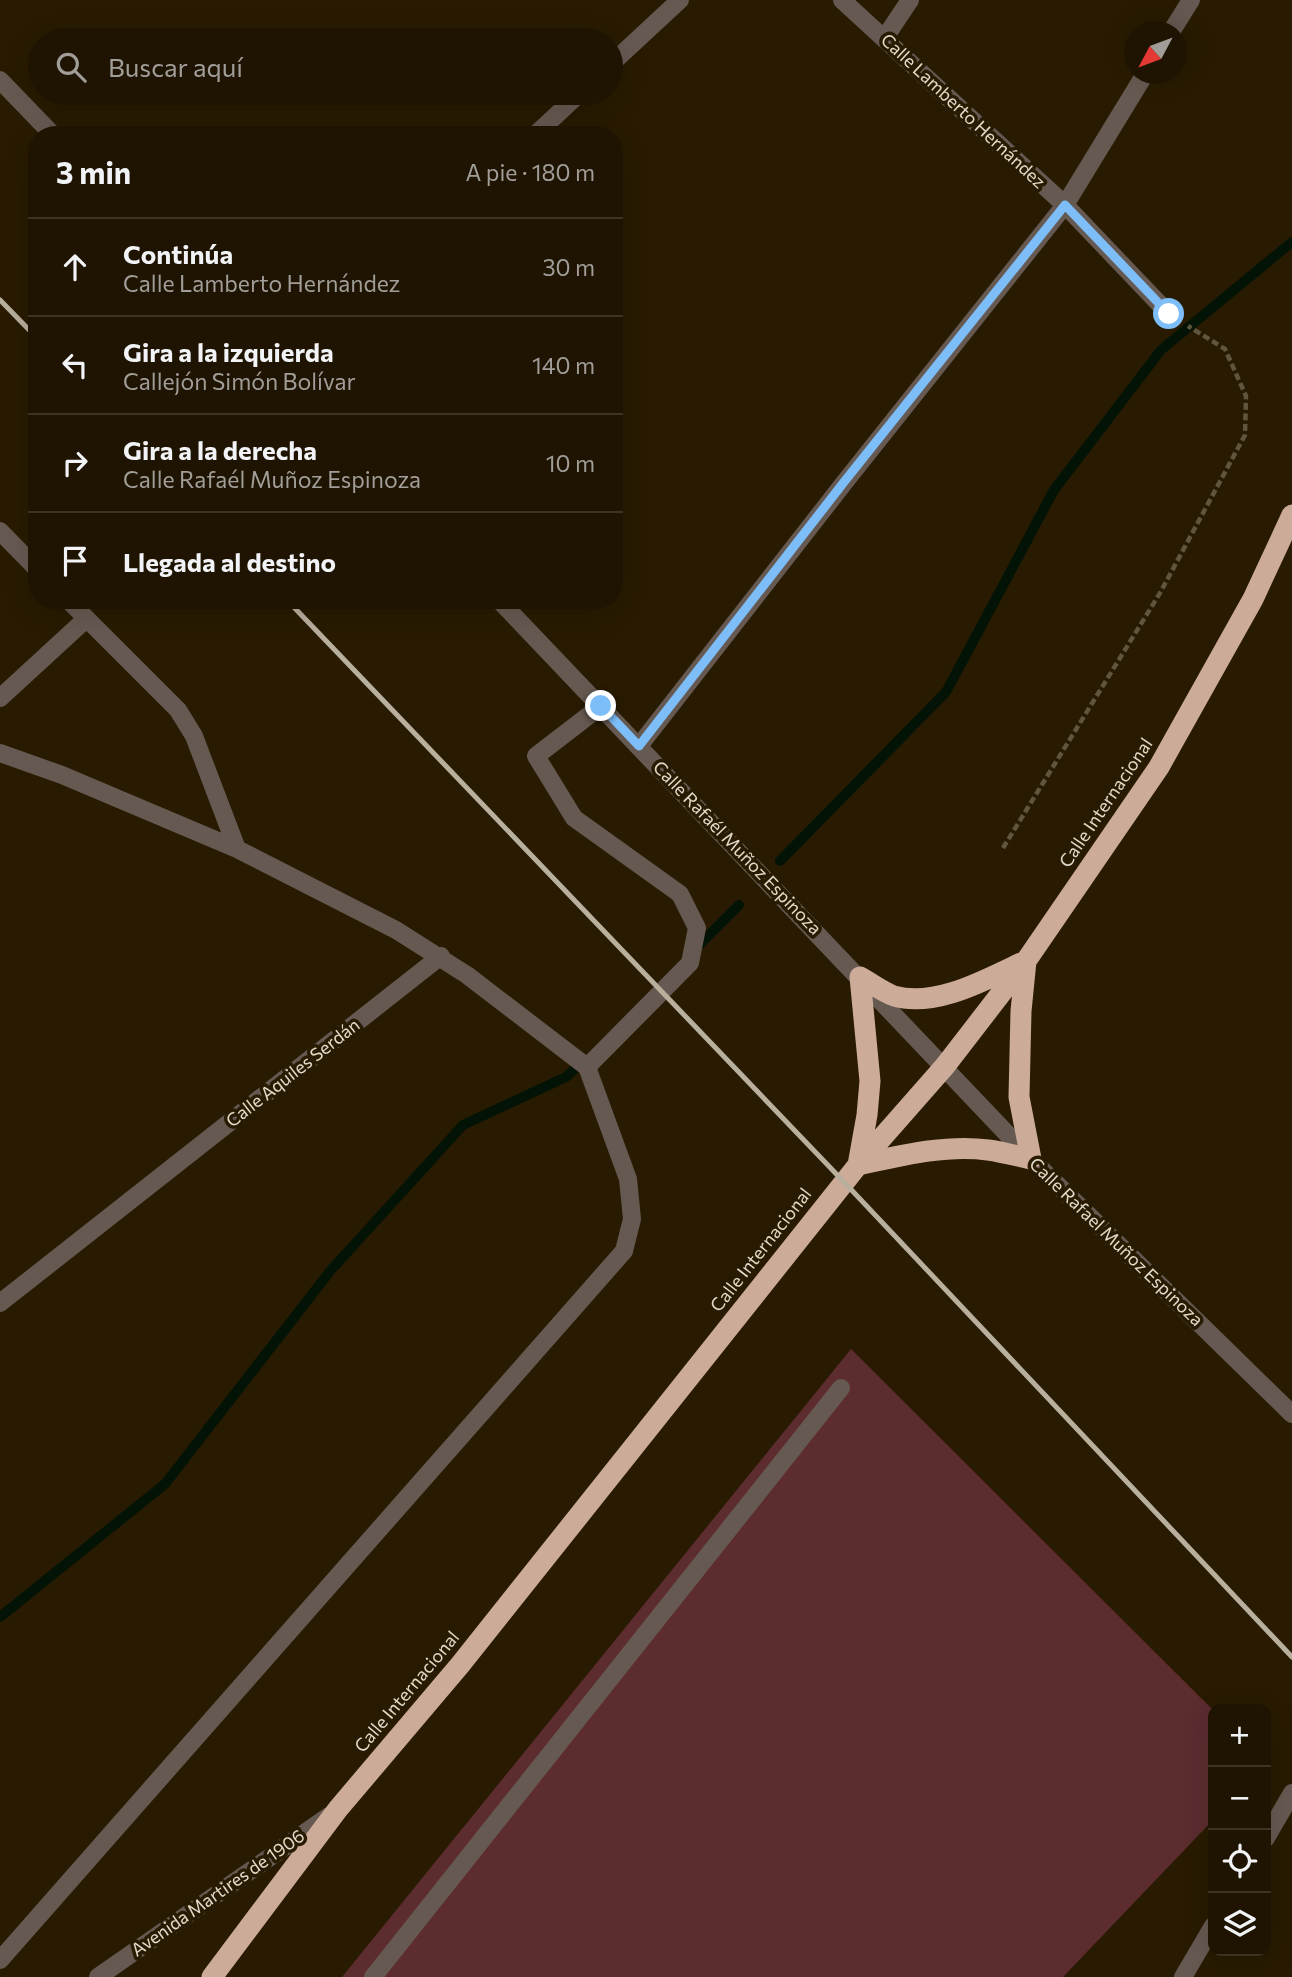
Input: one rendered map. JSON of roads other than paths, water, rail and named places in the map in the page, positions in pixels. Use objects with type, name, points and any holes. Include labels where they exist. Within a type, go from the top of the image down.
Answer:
[{"type":"highway","name":"Calle Internacional","points":[[212,1977],[338,1810],[477,1644],[858,1165],[945,1066],[1026,961],[1159,767],[1253,599],[1292,515]]},
{"type":"highway","points":[[860,977],[895,996],[926,998],[963,990],[1026,961]]},
{"type":"highway","points":[[860,977],[870,1081],[858,1165],[899,1156],[949,1150],[986,1150],[1031,1159],[1019,1086],[1021,1011],[1026,961]]},
{"type":"street","points":[[623,53],[680,0]]},
{"type":"street","name":"Calle Lamberto Hernández","points":[[842,0],[1065,205],[1169,314]]},
{"type":"street","points":[[884,39],[910,0]]},
{"type":"street","points":[[1178,21],[1191,0]]},
{"type":"street","points":[[0,80],[43,126]]},
{"type":"street","points":[[639,746],[844,482],[1065,205],[1139,84]]},
{"type":"street","points":[[545,126],[567,105]]},
{"type":"street","points":[[0,531],[28,560]]},
{"type":"street","points":[[77,609],[178,710],[194,736],[237,849]]},
{"type":"street","name":"Calle Rafaél Muñoz Espinoza","points":[[508,609],[945,1066]]},
{"type":"street","points":[[0,698],[86,619]]},
{"type":"street","points":[[587,1068],[690,963],[697,928],[680,894],[574,818],[536,756],[601,706]]},
{"type":"street","points":[[0,753],[62,775],[237,849],[396,930],[441,956],[587,1068],[628,1179],[632,1219],[624,1251],[0,1960]]},
{"type":"street","name":"Calle Aquiles Serdán","points":[[0,1303],[441,956]]},
{"type":"street","name":"Calle Rafael Muñoz Espinoza","points":[[945,1066],[1031,1159],[1292,1413]]},
{"type":"street","points":[[373,1977],[841,1388]]},
{"type":"street","points":[[1271,1830],[1292,1793]]},
{"type":"street","name":"Avenida Martires de 1906","points":[[98,1977],[338,1810]]},
{"type":"street","points":[[1183,1977],[1208,1934]]},
{"type":"waterway","points":[[780,861],[946,692],[1054,490],[1161,350],[1292,242]]},
{"type":"waterway","points":[[694,950],[739,905]]},
{"type":"waterway","points":[[0,1617],[165,1484],[331,1270],[463,1125],[566,1077],[582,1062]]},
{"type":"railway","points":[[0,300],[28,329]]},
{"type":"railway","points":[[296,609],[844,1182],[1292,1657]]}]
